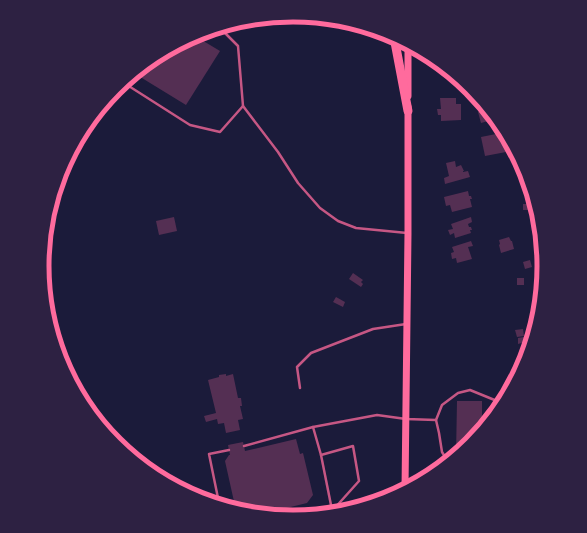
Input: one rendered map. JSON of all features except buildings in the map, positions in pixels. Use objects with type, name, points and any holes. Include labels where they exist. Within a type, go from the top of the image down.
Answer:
[{"type":"highway","points":[[395,44],[408,111]]},
{"type":"main road","points":[[405,484],[408,233],[408,50]]},
{"type":"lane","points":[[223,32],[238,46],[243,106],[278,152],[298,183],[320,208],[338,221],[356,228],[408,233]]},
{"type":"lane","points":[[129,86],[190,125],[220,132],[243,106]]},
{"type":"lane","points":[[300,388],[297,367],[311,353],[373,329],[407,324]]},
{"type":"lane","points":[[445,457],[442,452],[436,420],[442,405],[458,393],[470,390],[497,401]]},
{"type":"lane","points":[[244,446],[313,427],[376,415],[406,419],[436,420]]},
{"type":"lane","points":[[313,427],[321,455],[332,508]]},
{"type":"lane","points":[[321,455],[353,446],[359,481],[335,507]]},
{"type":"lane","points":[[218,499],[209,454],[229,450]]}]
